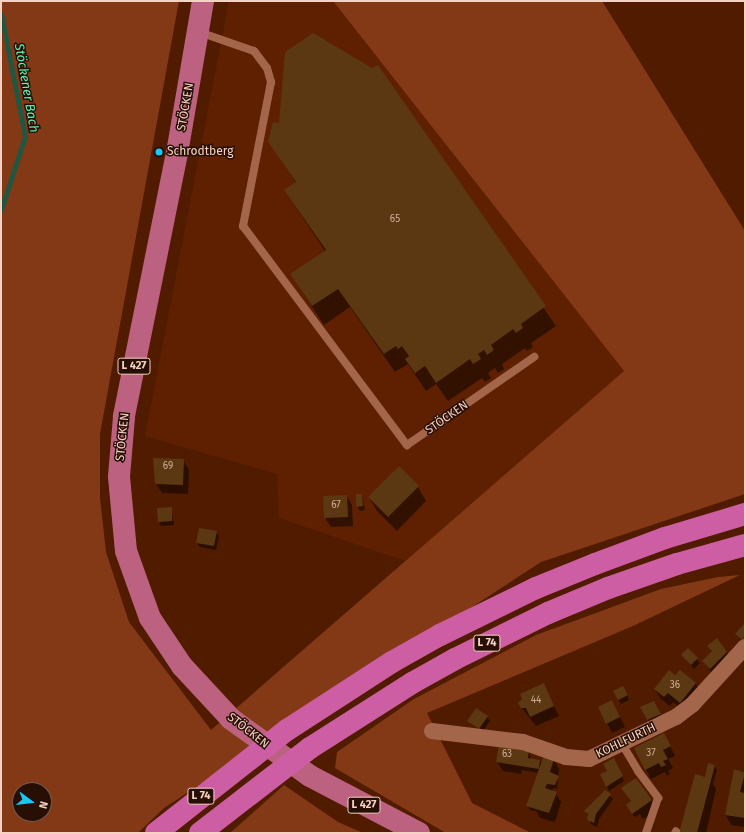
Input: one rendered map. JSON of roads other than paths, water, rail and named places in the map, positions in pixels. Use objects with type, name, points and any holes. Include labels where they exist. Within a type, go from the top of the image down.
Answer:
[{"type":"highway","name":"L 74","points":[[156,833],[287,730],[392,662],[484,612],[595,564],[665,538],[745,514]]},
{"type":"highway","name":"L 74","points":[[200,833],[310,748],[412,683],[500,636],[608,588],[677,564],[745,545]]},
{"type":"main road","name":"STÖCKEN","points":[[203,1],[199,32],[124,417],[119,477],[126,551],[150,618],[182,666],[231,719],[310,776],[419,833]]},
{"type":"street","name":"KOHLFURTH","points":[[432,731],[524,742],[577,760],[596,756],[676,717],[692,705],[745,647]]},
{"type":"lane","name":"STÖCKEN","points":[[199,32],[254,51],[267,68],[270,82],[244,226],[407,445],[534,357]]},
{"type":"lane","points":[[622,744],[638,771],[658,798],[646,833]]},
{"type":"waterway","name":"Stöckener Bach","points":[[1,14],[25,136],[1,210]]},
{"type":"place","name":"Schrodtberg","points":[[159,152]]}]
